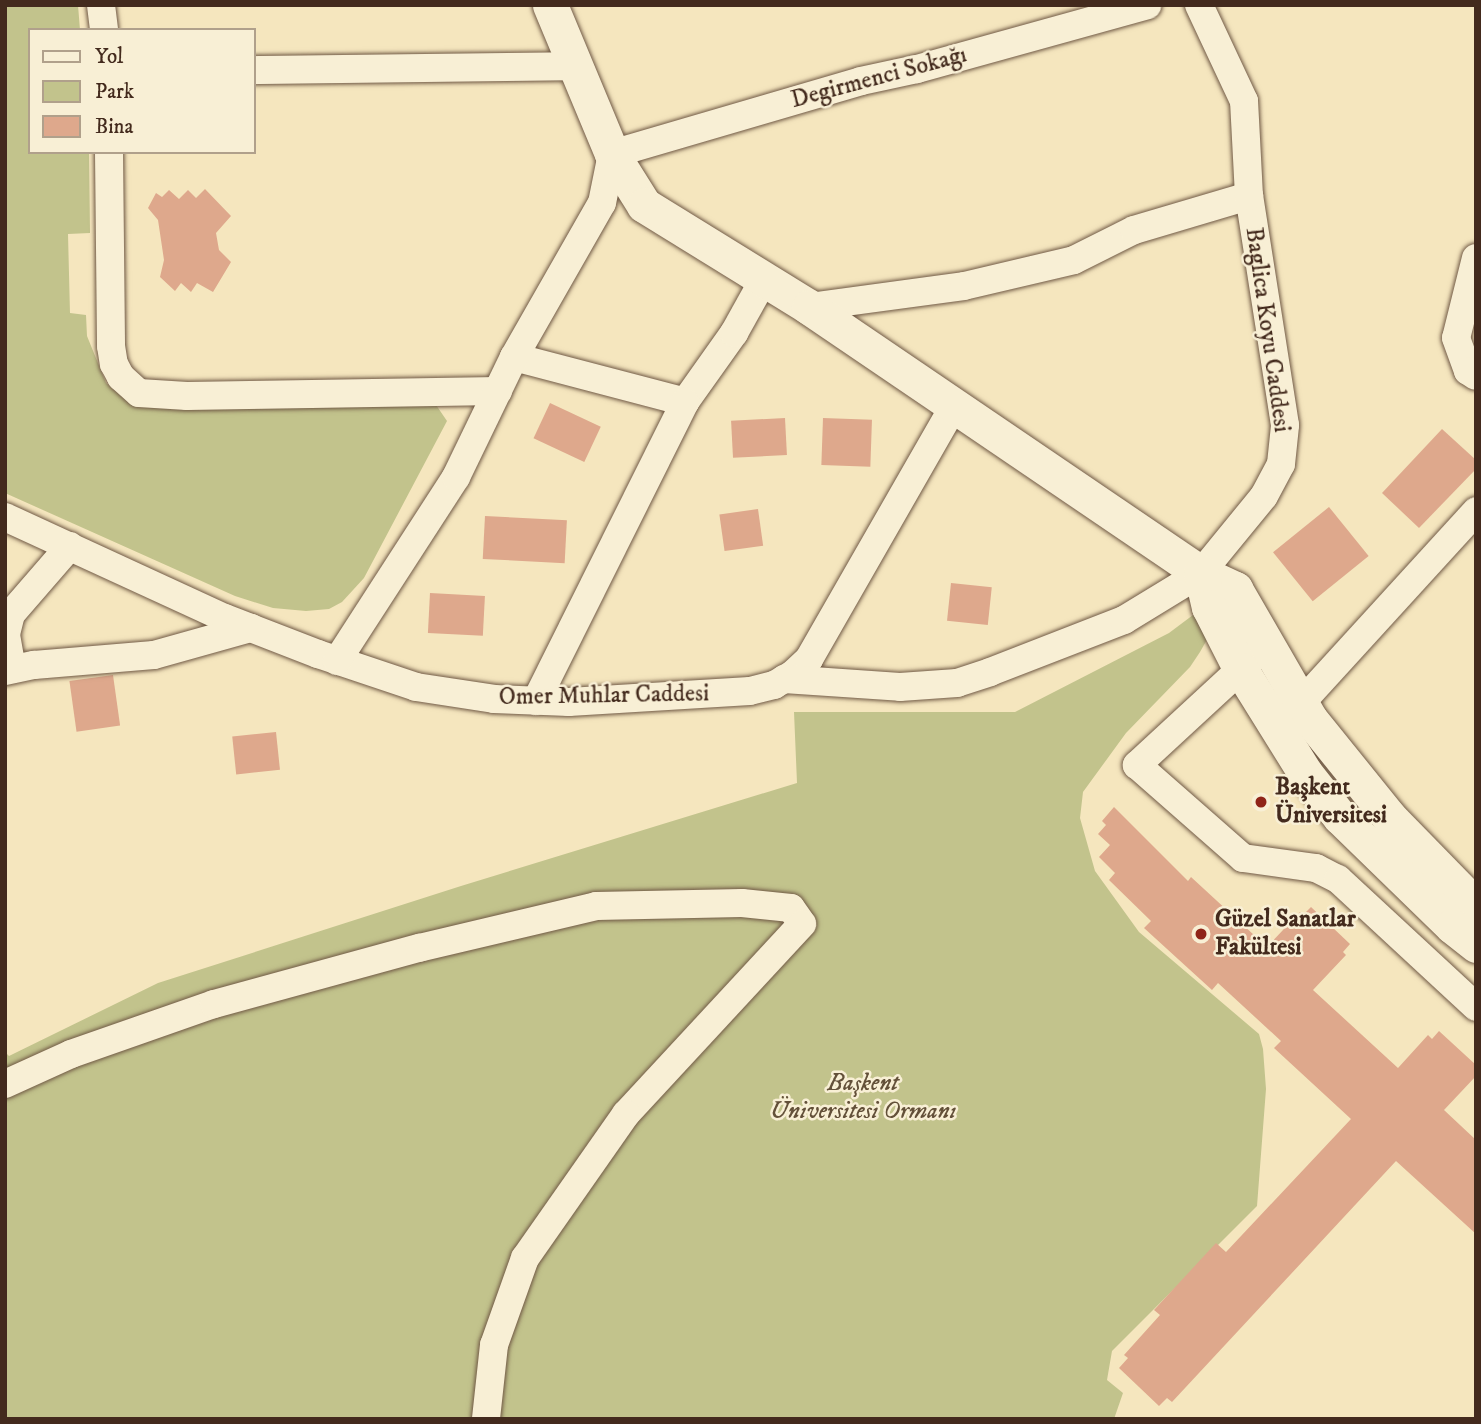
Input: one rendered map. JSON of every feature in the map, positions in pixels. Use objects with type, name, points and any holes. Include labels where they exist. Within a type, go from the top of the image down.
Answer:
[{"type":"street","points":[[101,5],[104,28]]},
{"type":"street","points":[[550,5],[612,154],[644,205],[809,307],[1201,573],[1235,589],[1300,704],[1389,817],[1431,864],[1476,906]]},
{"type":"street","name":"Degirmenci Sokağı","points":[[612,154],[861,81],[916,69],[1147,5]]},
{"type":"street","name":"Baglica Koyu Caddesi","points":[[784,679],[900,687],[957,683],[1124,620],[1201,573],[1264,496],[1280,464],[1285,425],[1249,196],[1244,101],[1199,5]]},
{"type":"street","points":[[256,70],[575,66]]},
{"type":"street","points":[[109,154],[111,346],[114,364],[121,377],[139,393],[187,396],[498,391]]},
{"type":"street","points":[[337,660],[456,477],[514,357],[602,202],[612,154]]},
{"type":"street","points":[[809,307],[964,286],[1074,260],[1134,230],[1249,196]]},
{"type":"street","points":[[1476,258],[1456,338],[1468,371],[1476,376]]},
{"type":"street","points":[[537,701],[685,402],[734,333],[763,281]]},
{"type":"street","points":[[514,357],[685,402]]},
{"type":"street","name":"Omer Muhlar Caddesi","points":[[5,517],[251,628],[416,687],[456,695],[537,701],[750,691],[784,679],[809,659],[955,404]]},
{"type":"street","points":[[1300,704],[1476,511]]},
{"type":"street","points":[[70,547],[11,614],[6,634],[9,670],[154,655],[251,628]]},
{"type":"street","points":[[1201,573],[1209,607],[1241,670],[1305,773],[1340,817],[1476,945]]},
{"type":"street","points":[[1268,645],[1137,765],[1243,858],[1316,868],[1338,879],[1476,1007]]},
{"type":"street","points":[[5,1084],[71,1054],[214,1004],[419,948],[596,906],[742,903],[792,908],[802,924],[626,1114],[525,1258],[495,1345],[486,1419]]},
{"type":"green space","points":[[5,5],[78,5],[80,28],[28,28],[28,154],[89,154],[90,233],[68,234],[70,313],[86,315],[87,336],[106,383],[134,402],[432,399],[447,421],[364,578],[342,602],[329,609],[306,611],[273,608],[235,596],[5,493]]},
{"type":"green space","name":"Başkent Üniversitesi Ormanı","points":[[1197,612],[1209,636],[1200,652],[1190,667],[1126,733],[1083,792],[1080,818],[1095,871],[1139,932],[1259,1034],[1266,1089],[1257,1206],[1112,1351],[1107,1380],[1123,1393],[1114,1419],[5,1419],[5,1052],[9,1056],[158,983],[797,783],[794,712],[1015,712],[1169,633]]},
{"type":"building","points":[[205,189],[231,216],[216,233],[219,250],[231,262],[213,292],[197,283],[191,292],[181,283],[175,291],[160,277],[164,260],[158,220],[148,208],[156,193],[162,197],[169,190],[179,199],[188,190],[196,198]]},
{"type":"building","points":[[550,403],[601,427],[584,462],[534,438]]},
{"type":"building","points":[[785,418],[787,455],[733,458],[731,421]]},
{"type":"building","points":[[823,418],[872,420],[870,467],[821,465]]},
{"type":"building","points":[[1442,429],[1476,460],[1476,469],[1419,528],[1382,493]]},
{"type":"building","points":[[1329,507],[1369,556],[1313,601],[1273,552]]},
{"type":"building","points":[[758,509],[763,546],[725,551],[719,514]]},
{"type":"building","points":[[485,516],[567,520],[565,563],[483,559]]},
{"type":"building","points":[[951,583],[992,587],[988,625],[947,621]]},
{"type":"building","points":[[430,593],[485,596],[483,636],[428,633]]},
{"type":"building","points":[[113,675],[120,726],[77,732],[69,681]]},
{"type":"building","points":[[276,732],[280,770],[236,774],[232,737]]},
{"type":"building","points":[[1114,807],[1188,881],[1191,877],[1267,947],[1300,912],[1303,915],[1311,907],[1350,944],[1343,952],[1346,955],[1313,990],[1398,1068],[1428,1035],[1432,1039],[1439,1031],[1476,1065],[1476,1076],[1444,1110],[1476,1140],[1476,1234],[1396,1161],[1172,1402],[1167,1398],[1159,1406],[1119,1368],[1128,1358],[1124,1355],[1160,1315],[1154,1310],[1216,1243],[1226,1252],[1351,1119],[1274,1048],[1281,1041],[1218,983],[1212,990],[1144,928],[1151,921],[1109,880],[1115,873],[1099,857],[1110,845],[1098,834],[1106,825],[1102,821]]},
{"type":"place","name":"Başkent Üniversitesi","points":[[1261,802]]},
{"type":"place","name":"Güzel Sanatlar Fakültesi","points":[[1201,934]]}]
